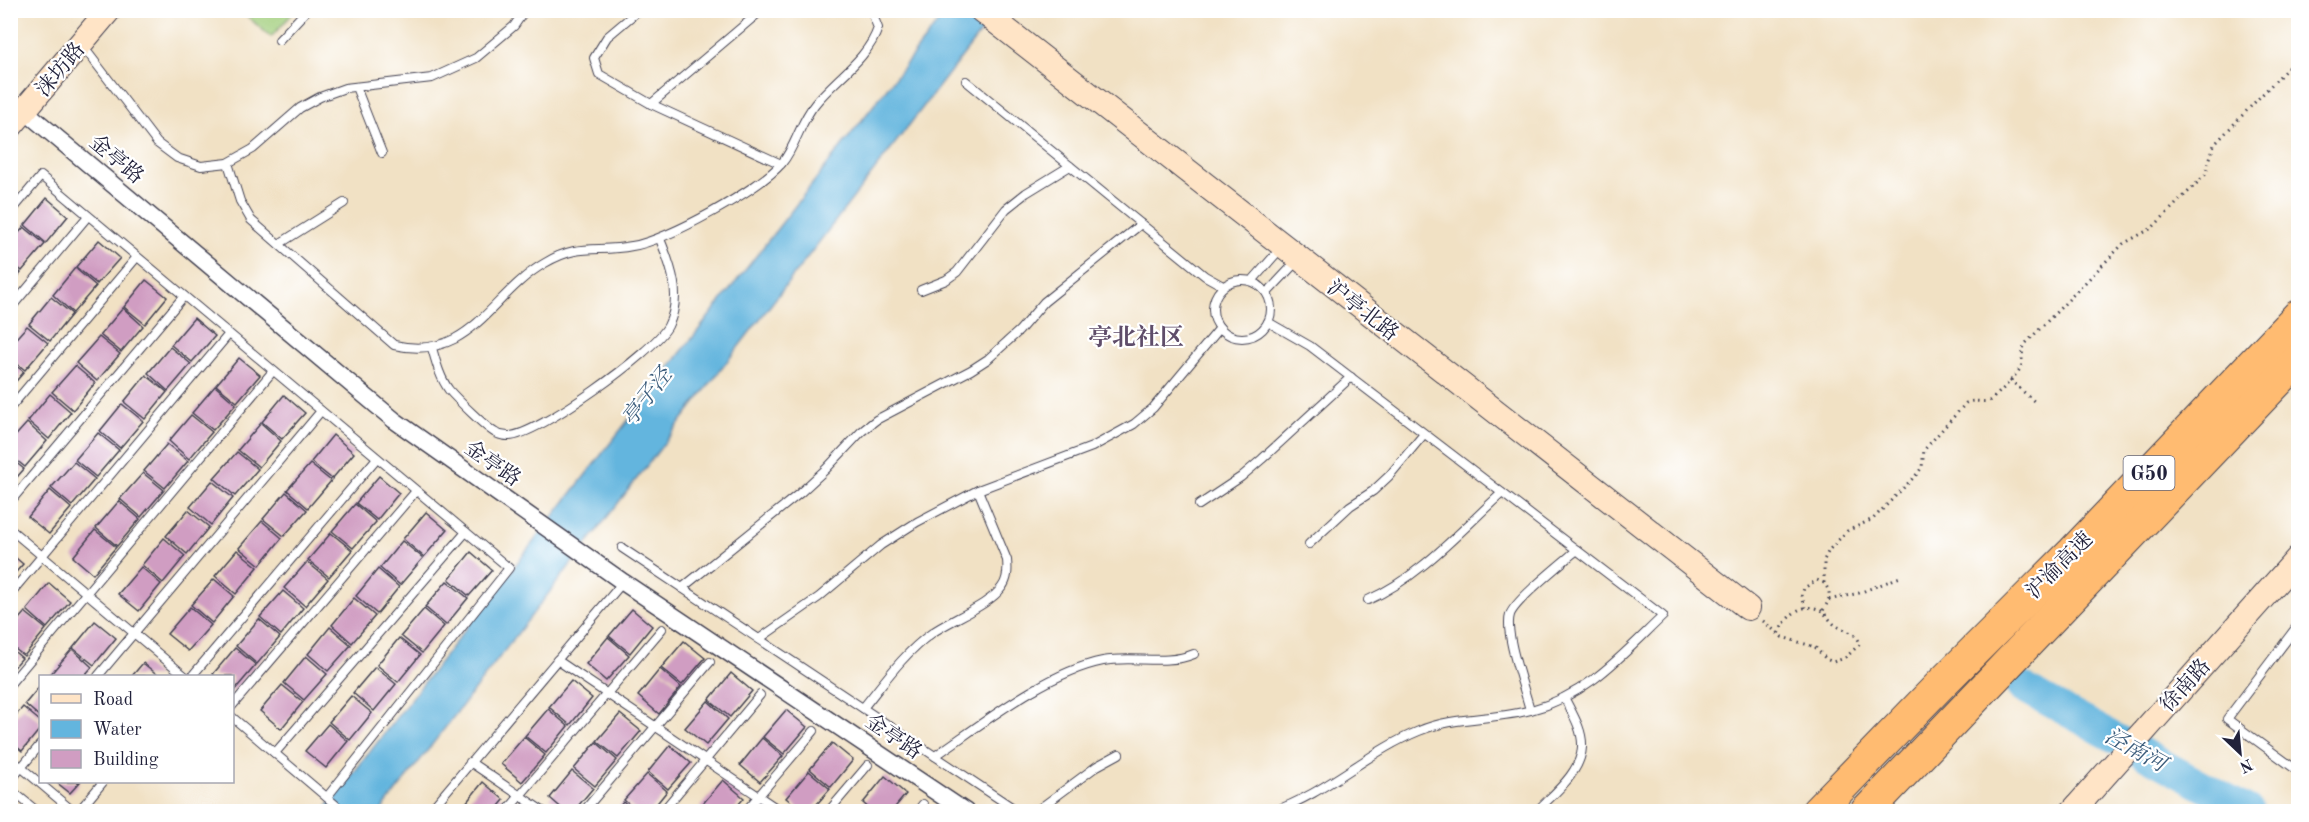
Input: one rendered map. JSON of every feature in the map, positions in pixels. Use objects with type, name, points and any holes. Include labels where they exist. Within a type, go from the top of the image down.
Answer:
[{"type":"highway","points":[[1996,627],[2298,309]]},
{"type":"highway","name":"沪渝高速","points":[[1817,812],[1996,627],[2073,552],[2298,316]]},
{"type":"highway","name":"沪渝高速","points":[[1866,812],[2298,360]]},
{"type":"street","name":"涞坊路","points":[[18,119],[109,10]]},
{"type":"street","name":"沪亭北路","points":[[981,10],[1748,608]]},
{"type":"street","name":"金亭路","points":[[18,119],[394,420],[622,582],[966,812]]},
{"type":"street","name":"徐南路","points":[[2072,812],[2298,558]]},
{"type":"lane","points":[[279,40],[307,10]]},
{"type":"lane","points":[[81,44],[157,143],[177,158],[201,166],[228,163],[253,149],[300,108],[321,97],[345,88],[432,78],[476,58],[514,26],[525,10]]},
{"type":"lane","points":[[639,10],[607,37],[594,58],[599,74],[651,104],[781,164]]},
{"type":"lane","points":[[651,104],[762,10]]},
{"type":"lane","points":[[228,163],[240,201],[251,220],[394,345],[414,350],[432,348],[456,338],[478,323],[543,263],[569,251],[632,247],[660,239],[763,181],[781,164],[793,146],[802,123],[815,105],[873,43],[878,28],[871,10]]},
{"type":"lane","points":[[966,81],[1205,276],[1223,286]]},
{"type":"lane","points":[[356,87],[382,153]]},
{"type":"lane","points":[[921,290],[946,280],[957,272],[1006,209],[1026,193],[1070,166]]},
{"type":"lane","points":[[10,213],[41,176],[509,568],[327,797]]},
{"type":"lane","points":[[279,244],[344,203]]},
{"type":"lane","points":[[10,309],[88,216]]},
{"type":"lane","points":[[682,588],[800,493],[876,420],[988,359],[1019,331],[1044,302],[1141,224]]},
{"type":"lane","points":[[432,348],[440,374],[449,389],[495,433],[510,436],[530,430],[592,392],[648,350],[668,326],[676,297],[672,270],[660,239]]},
{"type":"lane","points":[[1251,281],[1290,253]]},
{"type":"lane","points":[[1267,293],[1290,253]]},
{"type":"lane","points":[[10,408],[137,257]]},
{"type":"lane","points":[[1242,280],[1251,281],[1267,293],[1271,312],[1262,329],[1245,337],[1236,337],[1220,328],[1215,320],[1214,302],[1223,286],[1242,280]]},
{"type":"lane","points":[[10,502],[184,296]]},
{"type":"lane","points":[[1268,321],[1310,346],[1663,616],[1593,682],[1565,699],[1530,710],[1438,724],[1419,731],[1393,743],[1297,803],[1271,812]]},
{"type":"lane","points":[[759,639],[819,597],[881,545],[917,522],[978,490],[1092,447],[1134,424],[1153,408],[1220,328]]},
{"type":"lane","points":[[10,594],[229,334]]},
{"type":"lane","points":[[10,684],[273,371]]},
{"type":"lane","points":[[1199,505],[1241,477],[1350,377]]},
{"type":"lane","points":[[99,675],[321,411]]},
{"type":"lane","points":[[1309,544],[1350,506],[1389,477],[1424,434]]},
{"type":"lane","points":[[193,675],[377,458]]},
{"type":"lane","points":[[863,708],[911,650],[933,632],[988,600],[1002,588],[1008,573],[1007,561],[978,490]]},
{"type":"lane","points":[[234,704],[416,491]]},
{"type":"lane","points":[[1368,600],[1391,590],[1412,575],[1502,493]]},
{"type":"lane","points":[[10,529],[184,675]]},
{"type":"lane","points":[[275,753],[466,532]]},
{"type":"lane","points":[[622,548],[1019,812]]},
{"type":"lane","points":[[1530,710],[1509,632],[1510,614],[1576,550]]},
{"type":"lane","points":[[429,812],[622,582]]},
{"type":"lane","points":[[2298,626],[2227,719],[2298,771]]},
{"type":"lane","points":[[506,812],[662,629]]},
{"type":"lane","points":[[935,756],[1025,696],[1064,675],[1103,661],[1137,658],[1167,661],[1194,654]]},
{"type":"lane","points":[[557,660],[782,812]]},
{"type":"lane","points":[[583,812],[710,662]]},
{"type":"lane","points":[[662,812],[760,695]]},
{"type":"lane","points":[[1536,812],[1569,778],[1579,762],[1582,747],[1578,727],[1565,699]]},
{"type":"lane","points":[[234,719],[344,812]]},
{"type":"lane","points":[[746,812],[814,731]]},
{"type":"lane","points":[[10,781],[39,746]]},
{"type":"lane","points":[[1035,812],[1097,766],[1119,754]]},
{"type":"lane","points":[[10,758],[39,782]]},
{"type":"lane","points":[[470,762],[544,812]]},
{"type":"lane","points":[[828,812],[868,765]]},
{"type":"lane","points":[[40,783],[76,812],[102,783]]},
{"type":"lane","points":[[10,789],[38,812]]},
{"type":"lane","points":[[916,812],[923,804]]},
{"type":"path","points":[[1824,583],[1824,560],[1829,550],[1847,531],[1873,519],[1918,473],[1922,467],[1924,450],[1966,402],[1971,400],[1986,402],[1992,399],[2022,365],[2021,351],[2025,344],[2123,244],[2152,228],[2205,175],[2214,145],[2298,57]]},
{"type":"path","points":[[2010,380],[2035,402]]},
{"type":"path","points":[[1829,600],[1859,593],[1900,577]]},
{"type":"path","points":[[1805,608],[1803,588],[1817,580],[1828,588],[1829,600],[1822,612]]},
{"type":"path","points":[[1748,608],[1778,634],[1782,637],[1815,648],[1833,662],[1845,658],[1860,644],[1859,640],[1817,609],[1796,610],[1778,634]]},
{"type":"green space","points":[[241,11],[295,11],[271,37]]},
{"type":"water","points":[[947,11],[997,11],[381,811],[323,812]]},
{"type":"building","points":[[47,198],[68,216],[46,243],[25,225]]},
{"type":"building","points":[[24,227],[45,244],[22,271],[10,261],[10,243]]},
{"type":"building","points":[[99,240],[120,258],[97,284],[76,267]]},
{"type":"building","points":[[10,264],[21,273],[10,285]]},
{"type":"building","points":[[75,268],[96,286],[73,313],[53,295]]},
{"type":"building","points":[[146,280],[167,297],[145,324],[124,307]]},
{"type":"building","points":[[51,297],[72,314],[50,341],[29,324]]},
{"type":"building","points":[[123,308],[143,326],[121,352],[100,335]]},
{"type":"building","points":[[194,318],[215,336],[192,362],[171,345]]},
{"type":"building","points":[[27,326],[48,343],[25,370],[10,358],[10,345]]},
{"type":"building","points":[[99,337],[120,354],[97,381],[76,363]]},
{"type":"building","points":[[170,347],[191,364],[168,391],[148,373]]},
{"type":"building","points":[[239,358],[260,375],[237,402],[216,385]]},
{"type":"building","points":[[10,361],[24,372],[10,388]]},
{"type":"building","points":[[75,366],[95,383],[73,410],[52,392]]},
{"type":"building","points":[[146,375],[167,392],[145,419],[124,402]]},
{"type":"building","points":[[215,386],[236,404],[213,430],[192,413]]},
{"type":"building","points":[[50,394],[71,412],[49,439],[28,421]]},
{"type":"building","points":[[284,395],[305,413],[282,439],[262,422]]},
{"type":"building","points":[[122,404],[143,421],[120,448],[100,431]]},
{"type":"building","points":[[191,415],[212,432],[189,459],[169,441]]},
{"type":"building","points":[[27,423],[47,441],[25,467],[10,455],[10,442]]},
{"type":"building","points":[[261,423],[281,441],[259,467],[238,450]]},
{"type":"building","points":[[98,433],[119,450],[96,477],[75,460]]},
{"type":"building","points":[[333,435],[354,453],[332,479],[311,462]]},
{"type":"building","points":[[167,444],[188,461],[165,488],[144,471]]},
{"type":"building","points":[[237,452],[258,469],[235,496],[214,478]]},
{"type":"building","points":[[10,458],[24,469],[10,485]]},
{"type":"building","points":[[74,462],[95,479],[72,506],[51,488]]},
{"type":"building","points":[[310,464],[331,481],[308,508],[287,490]]},
{"type":"building","points":[[143,473],[164,490],[141,517],[120,499]]},
{"type":"building","points":[[379,476],[399,493],[377,520],[356,503]]},
{"type":"building","points":[[212,481],[233,498],[211,525],[190,507]]},
{"type":"building","points":[[50,490],[71,508],[49,534],[28,517]]},
{"type":"building","points":[[286,492],[307,510],[284,536],[263,519]]},
{"type":"building","points":[[119,501],[140,519],[117,546],[96,528]]},
{"type":"building","points":[[355,504],[376,522],[353,548],[332,531]]},
{"type":"building","points":[[188,510],[209,527],[187,554],[166,536]]},
{"type":"building","points":[[426,512],[447,530],[424,557],[403,539]]},
{"type":"building","points":[[262,521],[282,538],[260,565],[239,548]]},
{"type":"building","points":[[95,530],[116,547],[93,574],[73,557]]},
{"type":"building","points":[[331,533],[352,550],[329,577],[308,560]]},
{"type":"building","points":[[164,538],[185,556],[163,583],[142,565]]},
{"type":"building","points":[[402,541],[423,558],[400,585],[380,568]]},
{"type":"building","points":[[237,550],[258,567],[236,594],[215,576]]},
{"type":"building","points":[[471,552],[492,570],[469,596],[449,579]]},
{"type":"building","points":[[10,553],[23,564],[10,579]]},
{"type":"building","points":[[307,562],[328,579],[305,606],[284,588]]},
{"type":"building","points":[[141,567],[161,584],[139,611],[118,594]]},
{"type":"building","points":[[378,569],[399,587],[377,614],[356,596]]},
{"type":"building","points":[[214,579],[234,596],[212,623],[191,605]]},
{"type":"building","points":[[447,581],[468,598],[446,625],[425,607]]},
{"type":"building","points":[[49,583],[70,601],[47,628],[27,610]]},
{"type":"building","points":[[283,591],[303,608],[281,635],[260,617]]},
{"type":"building","points":[[354,598],[375,616],[352,643],[332,625]]},
{"type":"building","points":[[190,607],[211,625],[188,651],[167,634]]},
{"type":"building","points":[[424,609],[444,626],[422,653],[401,636]]},
{"type":"building","points":[[632,609],[652,626],[630,653],[609,636]]},
{"type":"building","points":[[25,612],[46,629],[24,656],[10,645],[10,629]]},
{"type":"building","points":[[259,619],[280,637],[257,664],[236,646]]},
{"type":"building","points":[[95,621],[116,638],[94,665],[73,648]]},
{"type":"building","points":[[330,627],[351,645],[328,671],[308,654]]},
{"type":"building","points":[[608,637],[629,655],[606,681],[586,664]]},
{"type":"building","points":[[399,638],[420,655],[398,682],[377,665]]},
{"type":"building","points":[[684,641],[705,658],[682,685],[661,668]]},
{"type":"building","points":[[10,648],[22,658],[10,672]]},
{"type":"building","points":[[235,648],[256,665],[234,691],[234,675],[213,674]]},
{"type":"building","points":[[72,649],[92,667],[85,675],[50,675]]},
{"type":"building","points":[[306,656],[327,674],[304,700],[284,683]]},
{"type":"building","points":[[143,663],[158,675],[133,675]]},
{"type":"building","points":[[375,667],[396,684],[374,711],[353,693]]},
{"type":"building","points":[[660,669],[681,687],[659,714],[638,696]]},
{"type":"building","points":[[731,673],[752,691],[730,717],[709,700]]},
{"type":"building","points":[[571,681],[592,698],[570,725],[549,707]]},
{"type":"building","points":[[282,685],[303,702],[281,729],[260,711]]},
{"type":"building","points":[[39,687],[39,716],[25,704]]},
{"type":"building","points":[[351,696],[372,713],[350,740],[329,722]]},
{"type":"building","points":[[708,701],[728,719],[706,745],[685,728]]},
{"type":"building","points":[[23,707],[39,720],[39,730],[22,751],[10,741],[10,722]]},
{"type":"building","points":[[548,709],[568,726],[546,753],[525,736]]},
{"type":"building","points":[[786,710],[807,727],[784,754],[763,737]]},
{"type":"building","points":[[620,714],[641,731],[618,758],[597,741]]},
{"type":"building","points":[[328,724],[348,741],[326,768],[305,751]]},
{"type":"building","points":[[524,737],[545,755],[522,782],[501,764]]},
{"type":"building","points":[[762,738],[783,756],[760,782],[740,765]]},
{"type":"building","points":[[596,742],[617,760],[595,786],[574,769]]},
{"type":"building","points":[[832,743],[853,760],[831,787],[810,769]]},
{"type":"building","points":[[670,745],[691,763],[668,789],[648,772]]},
{"type":"building","points":[[572,771],[593,788],[573,812],[566,812],[550,798]]},
{"type":"building","points":[[809,771],[830,789],[810,812],[803,812],[786,798]]},
{"type":"building","points":[[647,774],[667,791],[650,812],[637,812],[624,800]]},
{"type":"building","points":[[885,776],[906,794],[891,812],[873,812],[863,803]]},
{"type":"building","points":[[723,780],[744,798],[732,812],[706,812],[700,807]]},
{"type":"building","points":[[483,782],[504,800],[494,812],[464,812],[461,809]]},
{"type":"building","points":[[57,783],[79,783],[70,793]]},
{"type":"building","points":[[623,802],[634,812],[615,812]]},
{"type":"waterway","name":"泾南河","points":[[2022,687],[2250,812]]},
{"type":"district","name":"亭北社区","points":[[1136,337]]},
{"type":"water label","name":"亭子泾","points":[[646,396]]}]
